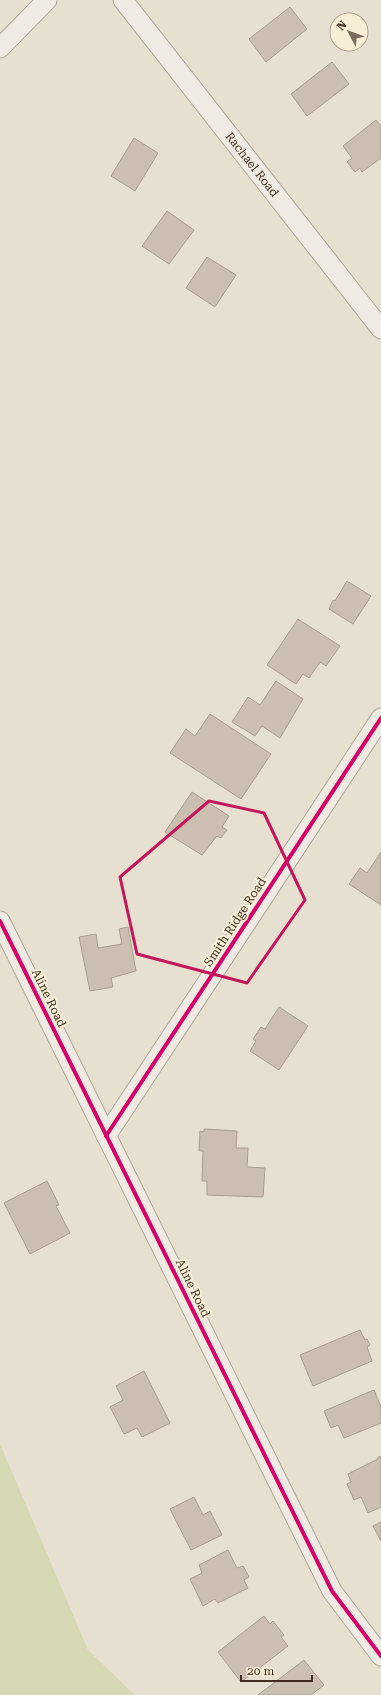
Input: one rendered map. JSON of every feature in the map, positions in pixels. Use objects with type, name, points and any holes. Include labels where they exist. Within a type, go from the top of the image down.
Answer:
[{"type":"street","points":[[0,48],[47,0]]},
{"type":"street","name":"Rachael Road","points":[[123,0],[381,329]]},
{"type":"street","name":"Smith Ridge Road","points":[[106,1136],[381,718]]},
{"type":"street","name":"Aline Road","points":[[0,921],[332,1591],[381,1656]]},
{"type":"highlighted area","points":[[209,801],[264,813],[305,900],[247,983],[137,954],[120,877]]},
{"type":"green space","points":[[0,1444],[88,1650],[135,1695],[0,1695]]},
{"type":"building","points":[[290,7],[307,29],[266,62],[249,39]]},
{"type":"building","points":[[332,62],[349,84],[307,116],[291,94]]},
{"type":"building","points":[[376,120],[381,126],[381,158],[362,172],[360,168],[355,172],[347,162],[352,158],[343,146]]},
{"type":"building","points":[[134,138],[158,153],[135,191],[111,176]]},
{"type":"building","points":[[167,211],[194,230],[169,264],[142,246]]},
{"type":"building","points":[[207,257],[236,275],[215,307],[186,288]]},
{"type":"building","points":[[347,581],[371,596],[353,624],[329,609],[333,600],[335,601]]},
{"type":"building","points":[[298,619],[340,646],[326,666],[320,662],[309,678],[303,674],[296,684],[267,665]]},
{"type":"building","points":[[276,681],[303,699],[280,738],[262,726],[255,736],[232,722],[248,697],[260,705]]},
{"type":"building","points":[[210,714],[271,754],[241,799],[170,753],[186,729],[195,736]]},
{"type":"building","points":[[192,792],[229,816],[222,827],[227,830],[221,838],[217,836],[202,855],[165,832]]},
{"type":"building","points":[[381,852],[381,905],[349,884],[360,868],[367,873]]},
{"type":"building","points":[[128,927],[136,971],[111,978],[113,987],[90,991],[79,937],[96,934],[98,948],[122,944],[119,929]]},
{"type":"building","points":[[279,1007],[308,1026],[279,1070],[250,1051],[256,1041],[253,1039],[261,1027],[265,1029]]},
{"type":"building","points":[[204,1129],[237,1131],[236,1148],[248,1148],[247,1167],[265,1168],[263,1197],[207,1195],[207,1181],[202,1181],[203,1151],[199,1151],[200,1131],[204,1132]]},
{"type":"building","points":[[47,1181],[59,1205],[56,1206],[70,1233],[30,1254],[4,1203]]},
{"type":"building","points":[[360,1330],[365,1340],[367,1339],[370,1345],[367,1347],[372,1361],[313,1386],[300,1355]]},
{"type":"building","points":[[144,1371],[170,1423],[142,1437],[137,1428],[124,1434],[110,1407],[123,1400],[116,1386]]},
{"type":"building","points":[[374,1390],[381,1407],[381,1423],[344,1438],[338,1425],[331,1428],[324,1411]]},
{"type":"building","points":[[381,1456],[381,1507],[368,1513],[361,1497],[354,1500],[347,1484],[351,1482],[348,1474]]},
{"type":"building","points":[[194,1497],[203,1515],[210,1511],[222,1535],[191,1550],[170,1509]]},
{"type":"building","points":[[381,1522],[381,1541],[373,1526]]},
{"type":"building","points":[[228,1550],[237,1568],[243,1566],[249,1577],[244,1580],[248,1588],[218,1603],[215,1599],[203,1606],[190,1579],[202,1573],[199,1565]]},
{"type":"building","points":[[264,1616],[270,1624],[273,1621],[284,1635],[281,1637],[288,1646],[241,1682],[218,1652]]},
{"type":"building","points":[[304,1660],[324,1685],[311,1695],[258,1695]]},
{"type":"cycle path","points":[[106,1136],[381,718]]},
{"type":"cycle path","points":[[0,921],[332,1591],[381,1656]]}]
